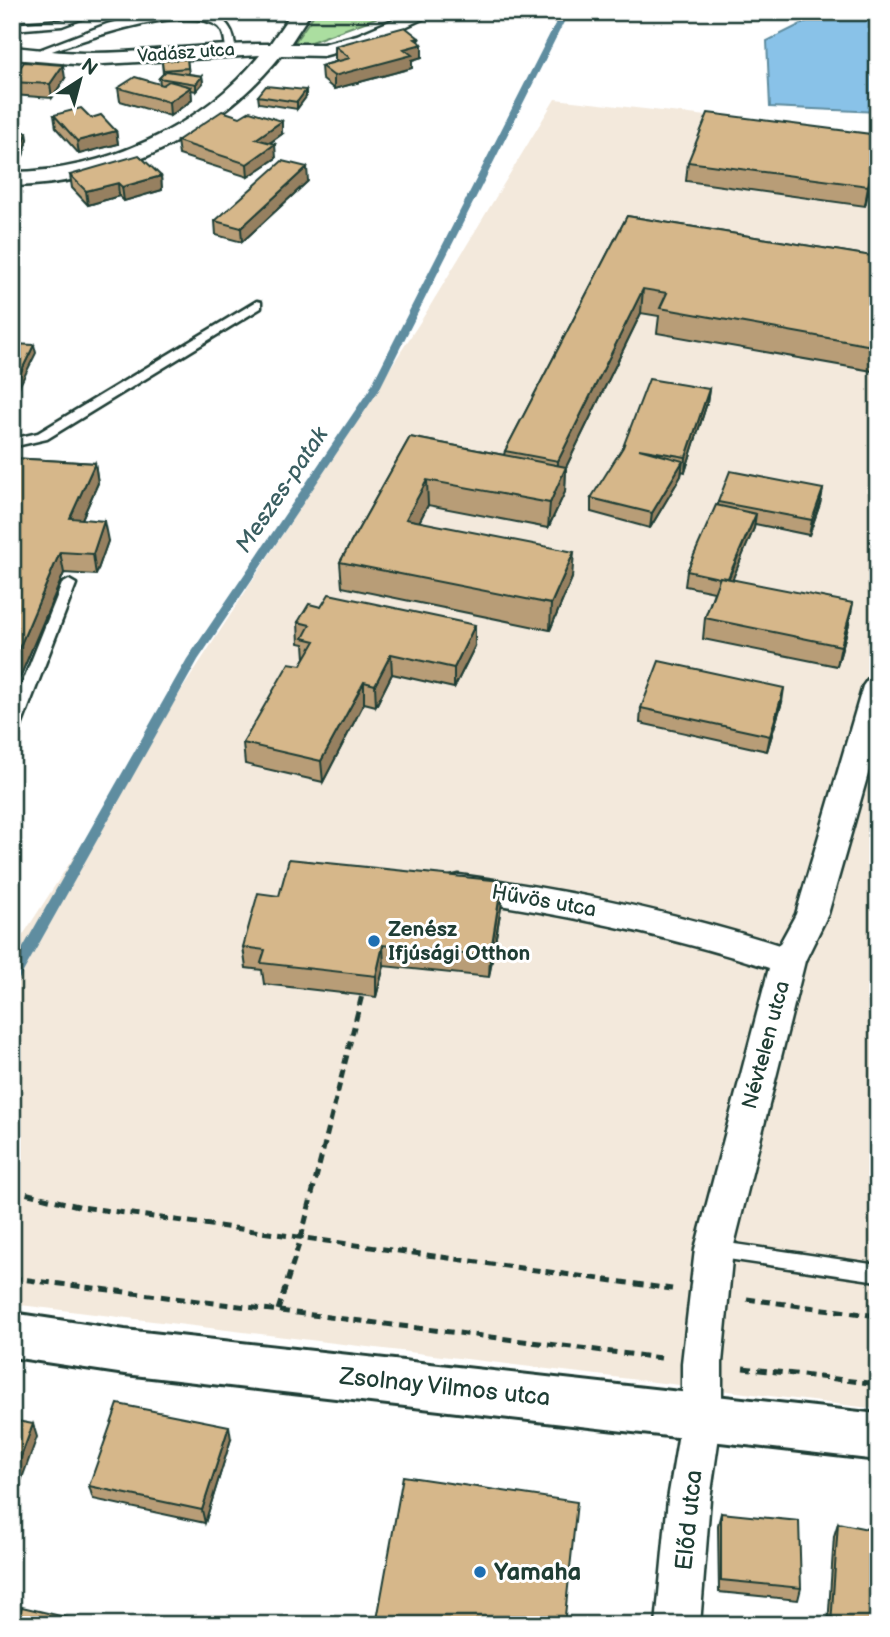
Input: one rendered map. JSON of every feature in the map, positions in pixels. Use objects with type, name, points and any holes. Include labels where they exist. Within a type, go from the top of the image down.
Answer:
[{"type":"main road","name":"Zsolnay Vilmos utca","points":[[12,1335],[125,1352],[702,1415],[878,1437]]},
{"type":"street","points":[[12,179],[73,172],[163,144],[199,124],[248,83],[276,50],[302,12]]},
{"type":"street","name":"Vadász utca","points":[[22,54],[99,58],[202,54],[230,49],[323,50],[364,39],[428,12]]},
{"type":"street","name":"Névtelen utca","points":[[702,1415],[702,1363],[714,1249],[788,961],[812,914],[827,868],[878,685]]},
{"type":"street","name":"Hűvös utca","points":[[429,883],[563,901],[701,933],[788,961]]},
{"type":"street","name":"Előd utca","points":[[678,1625],[689,1499],[702,1415]]},
{"type":"lane","points":[[22,54],[138,18],[175,12],[197,13],[229,28],[232,35],[230,49]]},
{"type":"lane","points":[[12,27],[62,23],[92,13]]},
{"type":"lane","points":[[12,443],[42,436],[257,305]]},
{"type":"lane","points":[[12,729],[69,584]]},
{"type":"lane","points":[[714,1249],[878,1273]]},
{"type":"path","points":[[278,1310],[301,1238],[362,995]]},
{"type":"path","points":[[12,1190],[82,1207],[878,1316]]},
{"type":"path","points":[[12,1278],[878,1384]]},
{"type":"shaded area","points":[[555,99],[878,135],[878,1409],[12,1304],[12,952],[424,316]]},
{"type":"green space","points":[[316,12],[392,12],[289,50]]},
{"type":"water","points":[[821,14],[878,17],[878,112],[770,107],[767,41]]},
{"type":"building","points":[[405,27],[419,38],[415,39],[422,44],[404,49],[412,55],[334,76],[321,66],[350,58],[335,46]]},
{"type":"building","points":[[187,59],[188,68],[163,70],[162,61]]},
{"type":"building","points":[[24,62],[63,65],[50,84],[12,82]]},
{"type":"building","points":[[166,71],[202,76],[196,84],[159,78]]},
{"type":"building","points":[[135,77],[163,85],[169,81],[191,87],[169,102],[118,88]]},
{"type":"building","points":[[266,86],[306,90],[297,102],[258,96]]},
{"type":"building","points":[[81,108],[91,118],[101,115],[116,131],[77,141],[54,115]]},
{"type":"building","points":[[222,111],[240,117],[250,111],[282,121],[256,139],[275,144],[247,164],[177,141]]},
{"type":"building","points":[[708,113],[878,135],[878,150],[868,186],[688,162]]},
{"type":"building","points":[[12,128],[17,128],[16,132],[27,132],[22,149],[12,149]]},
{"type":"building","points":[[139,155],[161,176],[122,187],[118,183],[86,191],[70,175]]},
{"type":"building","points":[[282,161],[307,167],[241,228],[215,221]]},
{"type":"building","points":[[627,216],[878,257],[878,347],[660,308],[667,293],[643,289],[558,461],[505,451]]},
{"type":"building","points":[[12,344],[34,345],[12,390]]},
{"type":"building","points":[[649,379],[709,389],[686,457],[639,449],[683,461],[652,513],[591,498],[623,447]]},
{"type":"building","points":[[410,437],[566,467],[550,503],[427,480],[406,519],[574,552],[551,604],[340,562]]},
{"type":"building","points":[[12,458],[95,463],[70,518],[104,521],[93,554],[60,552],[12,665]]},
{"type":"building","points":[[730,471],[823,489],[812,520],[718,502]]},
{"type":"building","points":[[716,505],[756,514],[728,578],[687,571]]},
{"type":"building","points":[[720,577],[853,603],[841,646],[705,618]]},
{"type":"building","points":[[329,594],[475,625],[454,668],[391,654],[375,685],[364,682],[321,761],[243,743],[289,663],[301,665],[315,641],[303,638],[310,625],[298,622],[309,604],[321,607]]},
{"type":"building","points":[[659,661],[784,688],[770,736],[641,708]]},
{"type":"building","name":"Zenész Ifjúsági Otthon","points":[[289,859],[502,881],[490,957],[383,945],[376,976],[261,963],[265,950],[243,947],[258,893],[279,896]]},
{"type":"building","points":[[118,1404],[229,1426],[202,1510],[89,1486]]},
{"type":"building","points":[[12,1420],[33,1424],[12,1481]]},
{"type":"building","name":"Yamaha","points":[[403,1476],[577,1502],[564,1625],[376,1625]]},
{"type":"building","points":[[721,1513],[799,1521],[801,1588],[721,1580]]},
{"type":"building","points":[[838,1523],[878,1531],[878,1625],[831,1625]]},
{"type":"building","points":[[22,1607],[99,1625],[15,1625]]},
{"type":"waterway","name":"Meszes-patak","points":[[12,979],[193,659],[374,390],[565,12]]},
{"type":"place","name":"Zenész Ifjúsági Otthon","points":[[374,941]]},
{"type":"place","name":"Yamaha","points":[[480,1572]]}]
